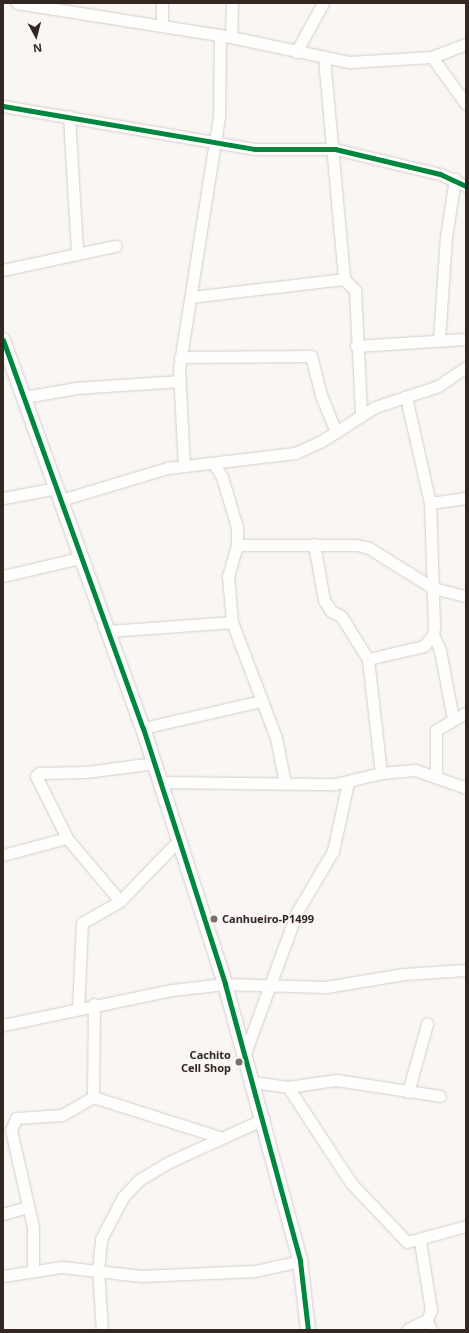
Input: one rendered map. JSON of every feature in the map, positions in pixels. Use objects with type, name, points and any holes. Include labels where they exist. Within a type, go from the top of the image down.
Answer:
[{"type":"street","points":[[17,3],[226,36],[324,58],[373,62],[432,57],[466,44]]},
{"type":"street","points":[[162,3],[162,26]]},
{"type":"street","points":[[184,466],[180,357],[191,297],[215,142],[226,36],[232,3]]},
{"type":"street","points":[[296,52],[323,3]]},
{"type":"street","points":[[432,57],[466,104]]},
{"type":"street","points":[[324,58],[335,149],[344,279],[355,290],[356,346],[361,414]]},
{"type":"street","points":[[3,106],[69,116],[256,149],[335,149],[455,179],[466,186]]},
{"type":"street","points":[[69,116],[77,252]]},
{"type":"street","points":[[439,340],[448,216],[455,179]]},
{"type":"street","points":[[3,270],[77,252],[114,246]]},
{"type":"street","points":[[191,297],[344,279]]},
{"type":"street","points":[[356,346],[466,339]]},
{"type":"street","points":[[3,340],[59,494],[79,558],[143,728],[225,984],[254,1082],[300,1260],[308,1330]]},
{"type":"street","points":[[180,357],[311,356],[321,395],[336,432]]},
{"type":"street","points":[[3,498],[59,494],[148,472],[184,466],[214,464],[295,453],[336,432],[361,414],[438,386],[466,367]]},
{"type":"street","points":[[25,397],[76,388],[180,381]]},
{"type":"street","points":[[406,397],[430,503],[433,635],[440,650],[453,720]]},
{"type":"street","points":[[214,464],[232,504],[237,545],[230,560],[228,576],[232,622],[276,738],[285,783]]},
{"type":"street","points":[[430,503],[466,498]]},
{"type":"street","points":[[237,545],[314,544],[369,548],[433,588],[466,596]]},
{"type":"street","points":[[314,544],[324,600],[331,611],[341,616],[368,660],[381,773]]},
{"type":"street","points":[[3,576],[79,558]]},
{"type":"street","points":[[107,631],[232,622]]},
{"type":"street","points":[[368,660],[424,646],[433,635]]},
{"type":"street","points":[[143,728],[261,701]]},
{"type":"street","points":[[436,775],[436,730],[466,713]]},
{"type":"street","points":[[120,901],[68,838],[36,780],[39,773],[86,772],[154,763]]},
{"type":"street","points":[[160,782],[348,783],[381,773],[415,770],[436,775],[466,788]]},
{"type":"street","points":[[245,1053],[269,984],[297,912],[333,851],[348,783]]},
{"type":"street","points":[[3,855],[68,838]]},
{"type":"street","points":[[78,1009],[82,923],[120,901],[179,840]]},
{"type":"street","points":[[3,1025],[78,1009],[94,1004],[225,984],[269,984],[326,987],[404,974],[466,970]]},
{"type":"street","points":[[93,1097],[94,1004]]},
{"type":"street","points":[[408,1092],[427,1024]]},
{"type":"street","points":[[254,1082],[288,1087],[336,1080],[440,1096]]},
{"type":"street","points":[[288,1087],[352,1183],[407,1242],[420,1241],[466,1226]]},
{"type":"street","points":[[33,1271],[34,1227],[7,1129],[16,1118],[62,1115],[93,1097],[219,1137]]},
{"type":"street","points":[[102,1330],[98,1270],[101,1239],[109,1218],[139,1180],[219,1137],[264,1119]]},
{"type":"street","points":[[3,1214],[28,1207]]},
{"type":"street","points":[[406,1330],[429,1325],[431,1310],[420,1241]]},
{"type":"street","points":[[3,1276],[62,1267],[141,1276],[255,1272],[300,1260]]},
{"type":"cycle path","points":[[3,106],[255,149],[335,149],[440,174],[466,186]]},
{"type":"cycle path","points":[[3,340],[143,728],[225,984],[300,1261],[308,1330]]},
{"type":"place","name":"Canhueiro-P1499","points":[[214,919]]},
{"type":"place","name":"Cachito Cell Shop","points":[[239,1062]]}]
